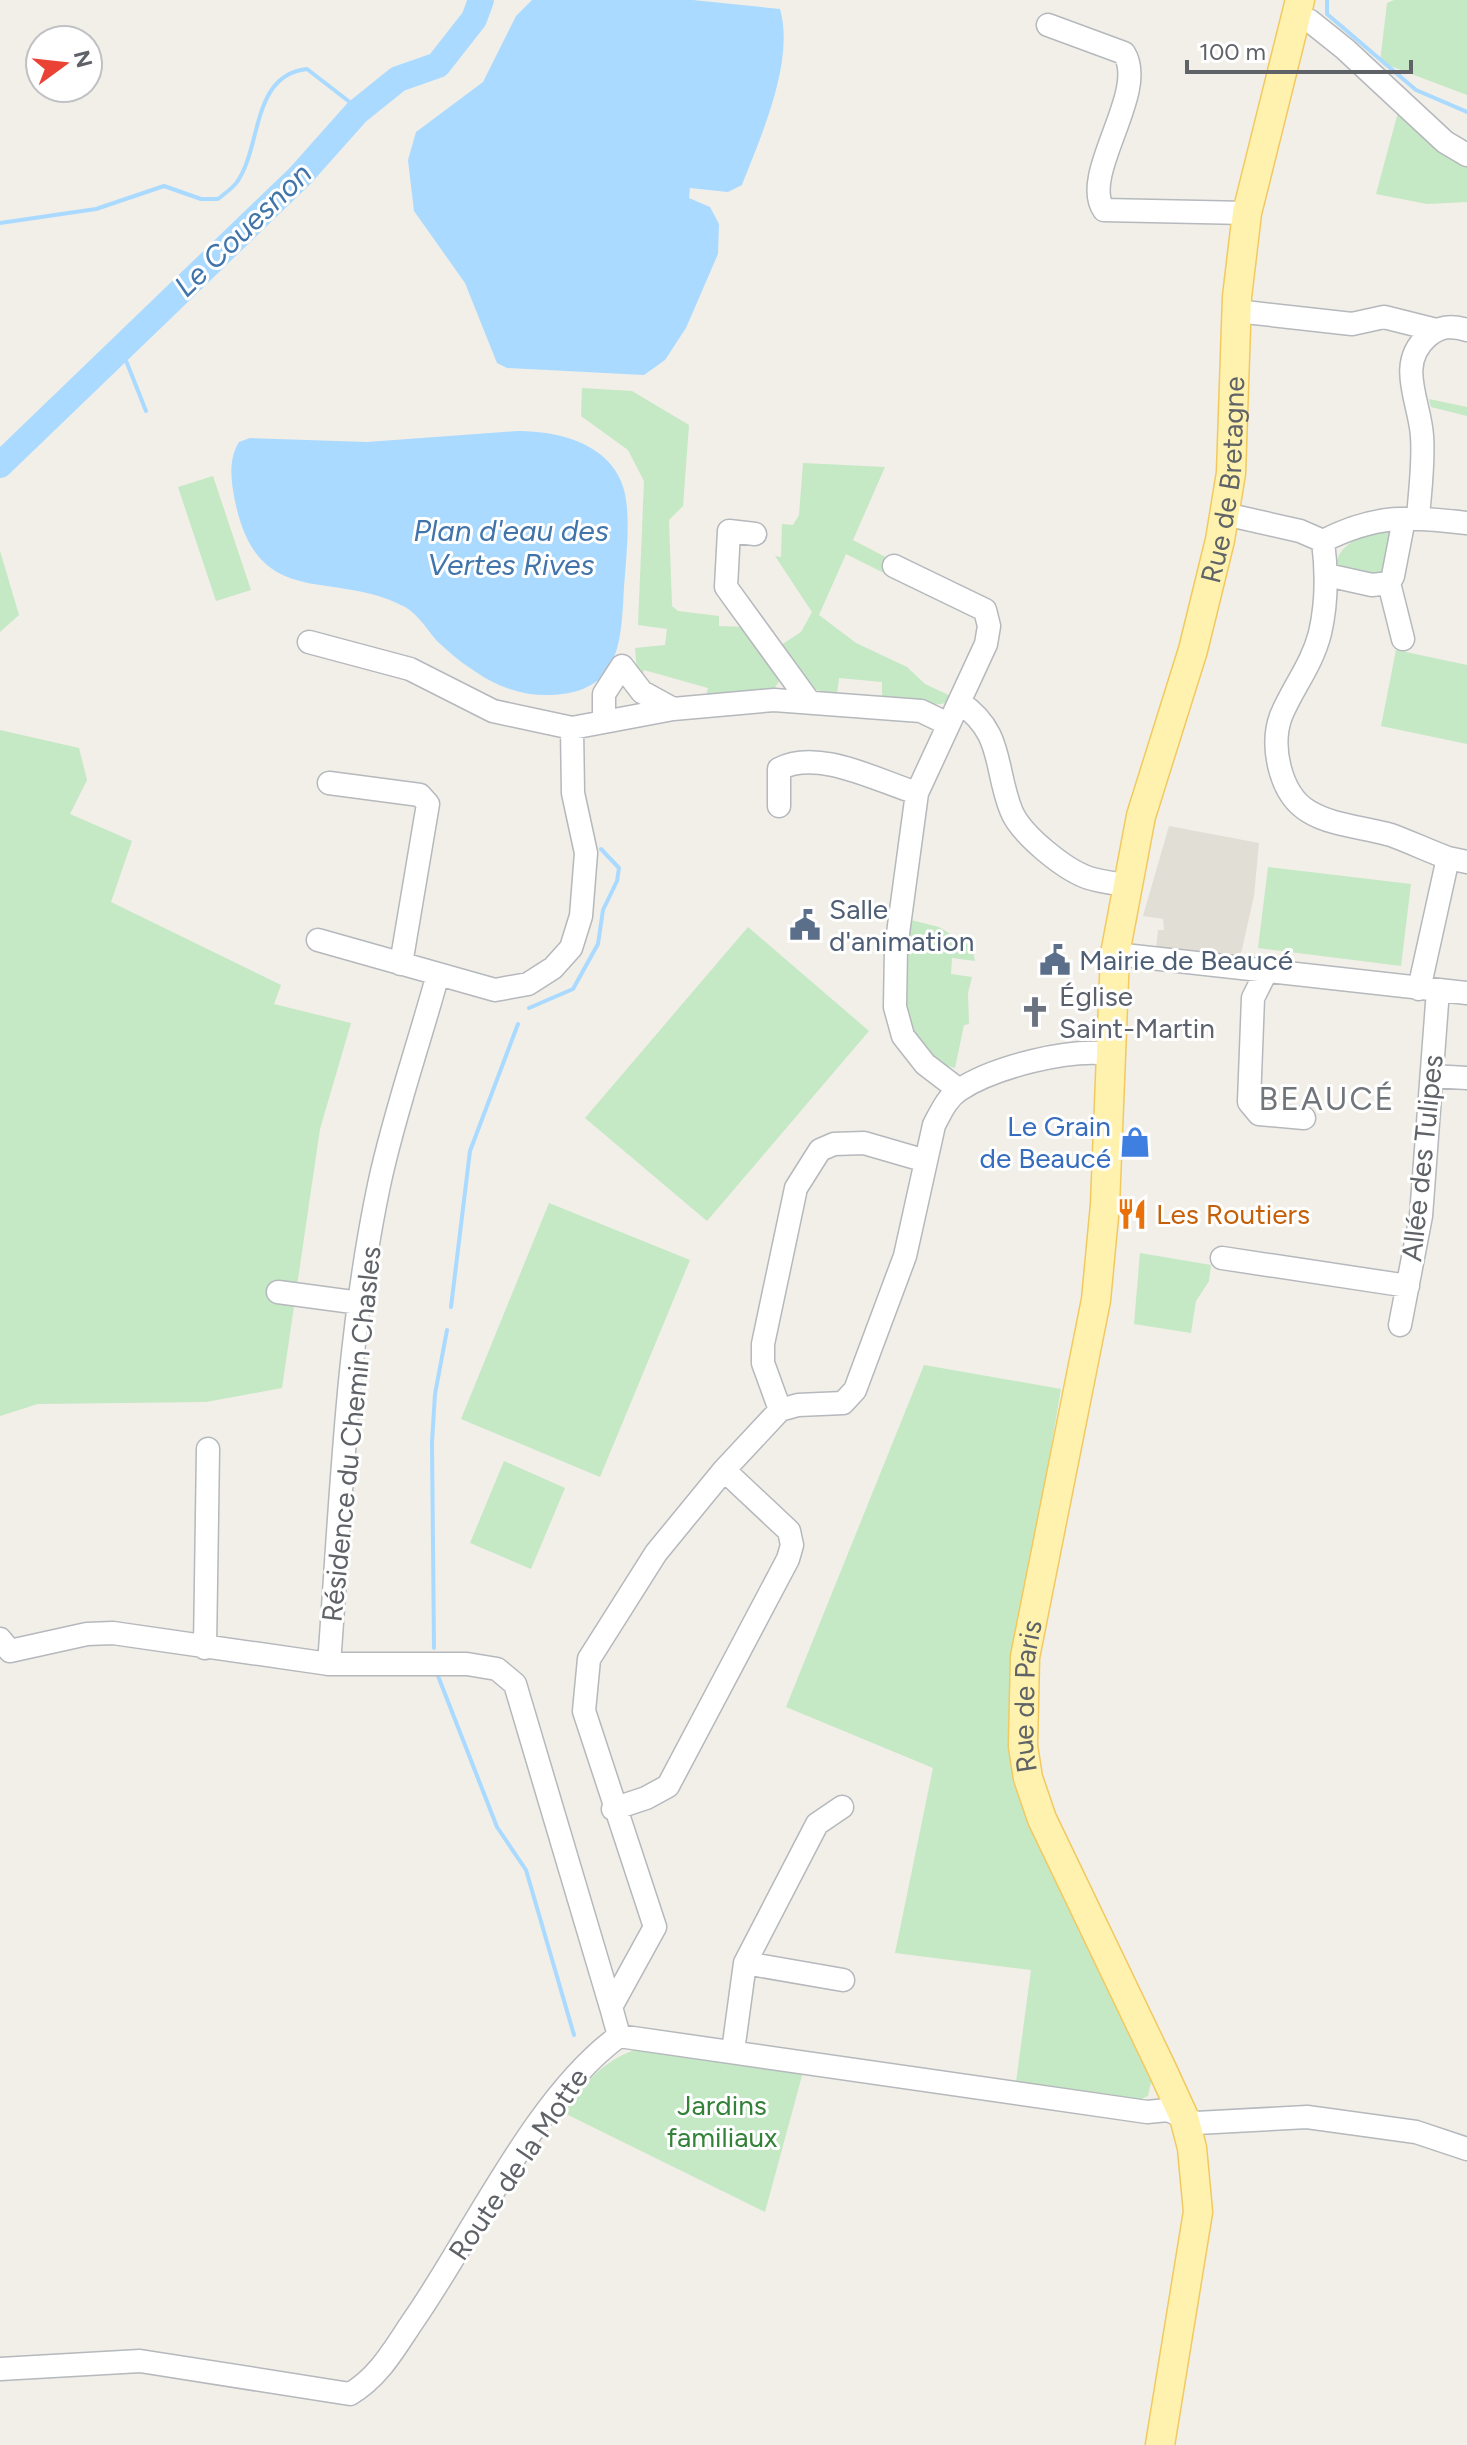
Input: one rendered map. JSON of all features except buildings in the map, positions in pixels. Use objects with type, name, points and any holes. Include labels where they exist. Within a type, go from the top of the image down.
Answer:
[{"type":"main road","name":"Rue de Bretagne","points":[[1115,954],[1141,816],[1193,650],[1225,514],[1231,473],[1236,311],[1247,213],[1297,8]]},
{"type":"main road","name":"Rue de Paris","points":[[1115,954],[1105,1205],[1096,1300],[1033,1605],[1025,1657],[1023,1746],[1028,1778],[1042,1819],[1184,2117],[1197,2178],[1198,2212],[1160,2445]]},
{"type":"street","points":[[1297,8],[1445,142],[1467,155]]},
{"type":"street","points":[[1048,25],[1124,53],[1129,61],[1128,87],[1100,187],[1098,199],[1104,210],[1247,213]]},
{"type":"street","points":[[1236,311],[1352,324],[1384,317],[1436,330]]},
{"type":"street","points":[[1403,639],[1389,583],[1411,518],[1423,449],[1421,416],[1410,363],[1418,345],[1436,330],[1453,326],[1467,330]]},
{"type":"street","points":[[1225,514],[1300,531],[1323,541],[1363,522],[1411,518],[1467,523]]},
{"type":"street","points":[[755,534],[729,531],[726,587],[808,700]]},
{"type":"street","points":[[1323,541],[1327,575],[1320,632],[1309,669],[1280,719],[1279,765],[1284,780],[1306,810],[1323,818],[1392,836],[1457,860]]},
{"type":"street","points":[[894,566],[985,610],[989,626],[986,644],[917,793],[896,948],[895,1007],[903,1036],[925,1064],[959,1090]]},
{"type":"street","points":[[1327,575],[1372,585],[1389,583]]},
{"type":"street","points":[[309,642],[410,669],[493,711],[572,728],[673,709],[808,700],[921,711],[948,724]]},
{"type":"street","points":[[604,721],[604,694],[622,666],[642,692],[673,709]]},
{"type":"street","points":[[959,702],[990,733],[1011,811],[1022,829],[1043,849],[1087,878],[1126,885]]},
{"type":"street","points":[[318,940],[495,990],[528,984],[553,968],[571,948],[581,916],[586,853],[573,793],[572,728]]},
{"type":"street","points":[[779,806],[779,769],[792,762],[824,764],[917,793]]},
{"type":"street","points":[[329,783],[420,795],[428,804],[401,964]]},
{"type":"street","name":"Allée des Tulipes","points":[[1400,1325],[1421,1216],[1432,1076],[1428,989],[1457,860]]},
{"type":"street","points":[[1115,954],[1467,993]]},
{"type":"street","points":[[1266,972],[1253,998],[1249,1102],[1259,1114],[1304,1118]]},
{"type":"street","name":"Résidence du Chemin Chasles","points":[[329,1664],[360,1303],[380,1183],[438,974]]},
{"type":"street","points":[[611,2007],[655,1927],[613,1809],[584,1711],[589,1659],[656,1553],[724,1470],[780,1410],[798,1405],[843,1403],[855,1390],[905,1256],[934,1125],[944,1106],[959,1090],[1038,1060],[1110,1054]]},
{"type":"street","points":[[1432,1076],[1467,1078]]},
{"type":"street","points":[[780,1410],[763,1363],[763,1344],[796,1188],[820,1150],[834,1144],[864,1143],[926,1161]]},
{"type":"street","points":[[1222,1258],[1408,1286]]},
{"type":"street","points":[[278,1292],[360,1303]]},
{"type":"street","points":[[205,1648],[208,1449]]},
{"type":"street","points":[[613,1809],[646,1798],[668,1786],[788,1559],[792,1545],[789,1531],[724,1470]]},
{"type":"street","points":[[0,1639],[10,1651],[87,1634],[113,1633],[329,1664],[467,1664],[497,1669],[515,1684],[619,2036],[1147,2112],[1168,2110],[1196,2123],[1307,2117],[1416,2132],[1467,2149]]},
{"type":"street","points":[[733,2051],[745,1963],[817,1824],[842,1807]]},
{"type":"street","points":[[745,1963],[843,1980]]},
{"type":"street","name":"Route de la Motte","points":[[0,2369],[140,2361],[350,2394],[370,2382],[387,2359],[554,2104],[595,2053],[619,2036]]},
{"type":"shaded area","points":[[1169,826],[1259,843],[1254,896],[1240,958],[1156,949],[1158,930],[1164,930],[1163,919],[1143,916]]},
{"type":"green space","points":[[1394,0],[1467,0],[1467,95],[1380,62],[1387,3]]},
{"type":"green space","points":[[1400,105],[1467,162],[1467,202],[1427,204],[1376,194]]},
{"type":"green space","points":[[582,388],[632,391],[689,425],[683,506],[669,520],[672,606],[678,611],[719,616],[719,626],[745,627],[779,681],[773,691],[705,701],[708,688],[644,670],[642,677],[637,672],[635,648],[665,645],[667,629],[638,625],[644,481],[628,450],[581,416]]},
{"type":"green space","points":[[1429,399],[1467,407],[1467,416],[1431,407]]},
{"type":"green space","points":[[803,463],[885,467],[853,540],[893,561],[886,574],[846,554],[819,615],[856,643],[907,667],[925,684],[955,698],[930,705],[910,703],[882,698],[882,682],[839,678],[837,694],[816,690],[794,673],[775,649],[801,632],[812,612],[775,556],[781,557],[782,524],[793,525],[799,515]]},
{"type":"green space","points":[[213,476],[251,590],[216,601],[178,487]]},
{"type":"green space","points":[[1391,526],[1389,574],[1338,574],[1339,555],[1345,547]]},
{"type":"green space","points":[[0,551],[19,615],[0,632]]},
{"type":"green space","points":[[1396,650],[1467,665],[1467,744],[1381,726]]},
{"type":"green space","points":[[0,730],[79,748],[87,780],[70,814],[132,841],[111,902],[281,985],[274,1004],[351,1023],[320,1129],[282,1388],[206,1402],[38,1404],[0,1416]]},
{"type":"green space","points":[[1268,867],[1411,884],[1401,966],[1258,948]]},
{"type":"green space","points":[[907,919],[939,927],[972,947],[975,961],[952,958],[951,974],[972,977],[968,993],[969,1024],[964,1025],[955,1068],[933,1062],[906,1020]]},
{"type":"green space","points":[[748,927],[869,1031],[707,1221],[585,1118]]},
{"type":"green space","points":[[549,1203],[690,1260],[600,1477],[461,1419]]},
{"type":"green space","points":[[1140,1253],[1211,1265],[1209,1281],[1196,1301],[1191,1333],[1134,1324]]},
{"type":"green space","points":[[924,1365],[1061,1389],[1018,1639],[1034,1832],[1152,2078],[1148,2096],[1135,2102],[1016,2082],[1031,1970],[895,1953],[933,1768],[786,1707]]},
{"type":"green space","points":[[504,1461],[565,1488],[531,1569],[470,1543]]},
{"type":"green space","name":"Jardins familiaux","points":[[637,2049],[803,2072],[765,2212],[560,2111],[604,2067]]},
{"type":"water","points":[[532,0],[693,0],[780,9],[783,52],[780,75],[742,185],[728,192],[690,188],[689,198],[710,207],[719,224],[718,254],[686,328],[665,360],[644,375],[507,368],[497,363],[465,283],[414,211],[408,160],[416,132],[483,82],[516,16]]},
{"type":"water","name":"Plan d'eau des Vertes Rives","points":[[517,431],[555,435],[590,447],[616,471],[624,488],[627,537],[618,645],[604,674],[591,685],[573,692],[530,694],[493,682],[447,650],[405,607],[378,596],[302,581],[280,573],[261,559],[246,536],[235,501],[232,478],[233,456],[239,442],[250,438],[367,442]]},
{"type":"waterway","name":"Le Couesnon","points":[[0,465],[300,176],[357,112],[398,79],[438,65],[474,19],[481,0]]},
{"type":"waterway","points":[[1327,0],[1327,14],[1416,90],[1467,112]]},
{"type":"waterway","points":[[0,223],[96,209],[164,186],[201,199],[218,199],[237,182],[245,167],[267,98],[276,84],[289,74],[307,69],[360,110]]},
{"type":"waterway","points":[[121,348],[146,411]]},
{"type":"waterway","points":[[529,1008],[573,989],[598,944],[603,910],[617,881],[619,868],[601,849]]},
{"type":"waterway","points":[[451,1307],[470,1151],[518,1024]]},
{"type":"waterway","points":[[434,1648],[432,1442],[435,1394],[447,1330]]},
{"type":"waterway","points":[[438,1676],[497,1827],[526,1870],[574,2035]]},
{"type":"place","name":"Salle d'animation","points":[[805,925]]},
{"type":"place","name":"Mairie de Beaucé","points":[[1055,960]]},
{"type":"place","name":"Église Saint-Martin","points":[[1035,1012]]},
{"type":"place","name":"Le Grain de Beaucé","points":[[1135,1142]]},
{"type":"place","name":"Les Routiers","points":[[1132,1214]]},
{"type":"district","name":"BEAUCÉ","points":[[1327,1099]]}]
